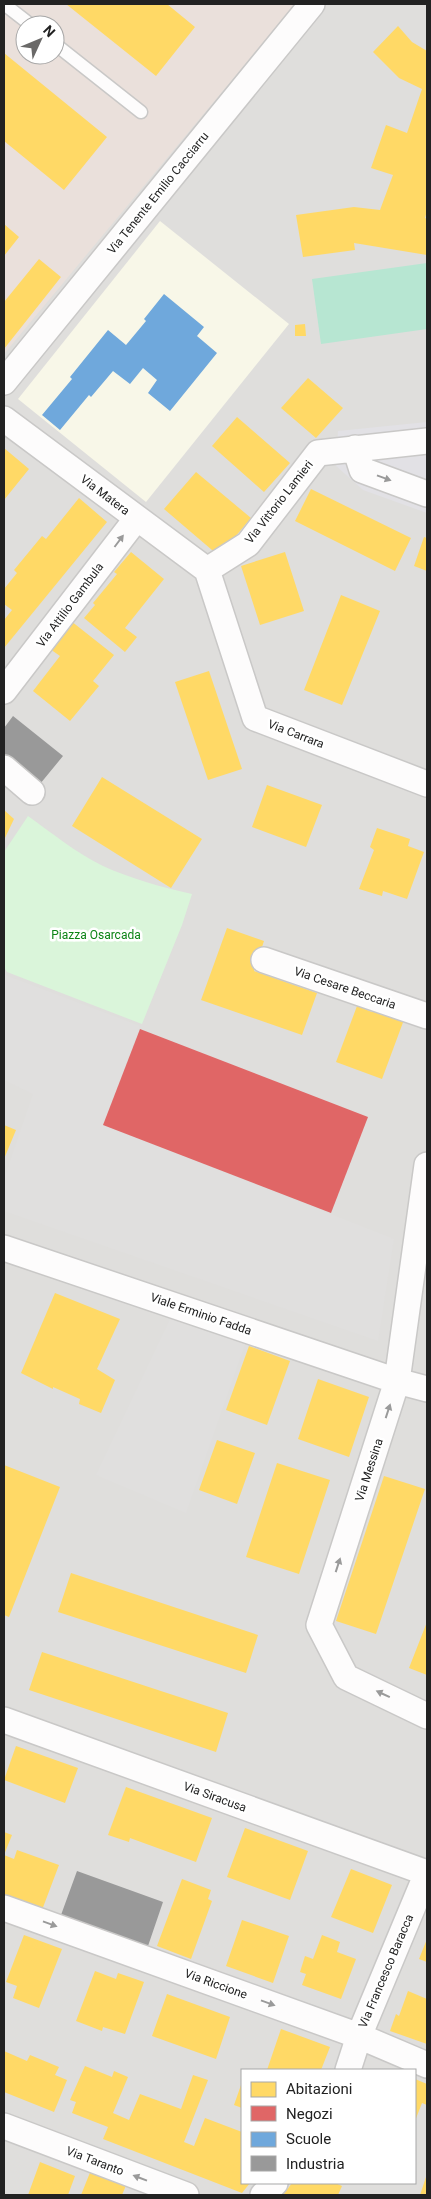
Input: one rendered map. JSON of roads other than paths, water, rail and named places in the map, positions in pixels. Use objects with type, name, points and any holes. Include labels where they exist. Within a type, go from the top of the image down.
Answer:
[{"type":"street","name":"Via Tenente Emilio Cacciarru","points":[[4,382],[312,4]]},
{"type":"street","name":"Via Matera","points":[[4,419],[207,570]]},
{"type":"street","name":"Via Vittorio Lamieri","points":[[207,570],[248,544],[318,452],[427,441]]},
{"type":"street","points":[[355,448],[362,470],[427,494]]},
{"type":"street","name":"Via Attilio Gambula","points":[[4,691],[137,518]]},
{"type":"street","name":"Via Carrara","points":[[207,570],[255,718],[427,784]]},
{"type":"street","points":[[4,768],[32,792]]},
{"type":"street","name":"Via Cesare Beccaria","points":[[264,960],[427,1016]]},
{"type":"street","name":"Via Messina","points":[[427,1165],[397,1381],[319,1625],[346,1676],[427,1716]]},
{"type":"street","name":"Viale Erminio Fadda","points":[[4,1248],[397,1381],[427,1389]]},
{"type":"street","name":"Via Siracusa","points":[[4,1720],[427,1873]]},
{"type":"street","name":"Via Francesco Baracca","points":[[348,2069],[359,2036],[427,1873]]},
{"type":"street","name":"Via Riccione","points":[[4,1908],[359,2036],[427,2064]]},
{"type":"street","name":"Via Taranto","points":[[4,2126],[186,2195]]},
{"type":"street","points":[[263,2195],[274,2184]]},
{"type":"lane","points":[[4,4],[18,15]]},
{"type":"lane","points":[[65,52],[141,112]]},
{"type":"park label","name":"Piazza Osarcada","points":[[96,935]]}]
